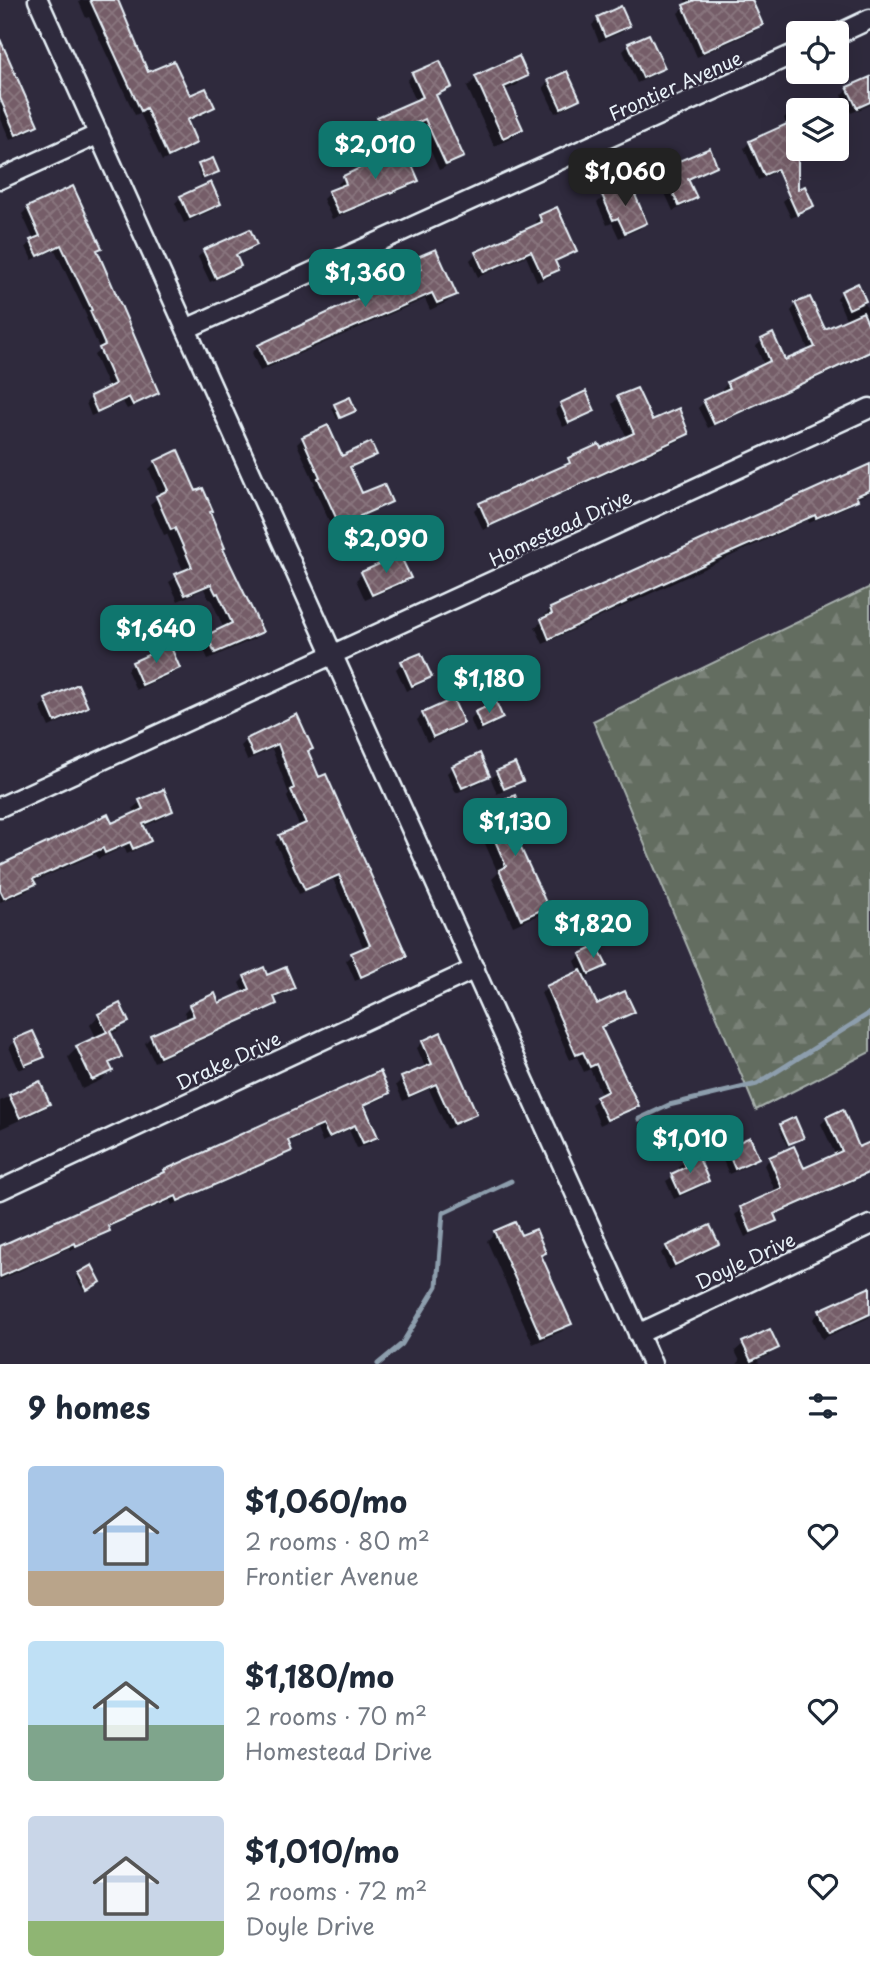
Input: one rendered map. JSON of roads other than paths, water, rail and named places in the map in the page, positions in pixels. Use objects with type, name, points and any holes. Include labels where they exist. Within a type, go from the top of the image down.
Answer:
[{"type":"street","points":[[38,0],[652,1364]]},
{"type":"street","points":[[849,29],[870,19]]},
{"type":"street","name":"Frontier Avenue","points":[[186,329],[786,57]]},
{"type":"street","points":[[0,179],[99,134]]},
{"type":"street","name":"Homestead Drive","points":[[0,807],[870,408]]},
{"type":"street","name":"Drake Drive","points":[[0,1190],[475,969]]},
{"type":"street","name":"Doyle Drive","points":[[638,1334],[870,1225]]},
{"type":"waterway","points":[[639,1119],[669,1105],[757,1084],[870,1013]]},
{"type":"waterway","points":[[378,1364],[402,1344],[437,1286],[443,1213],[511,1181]]}]
